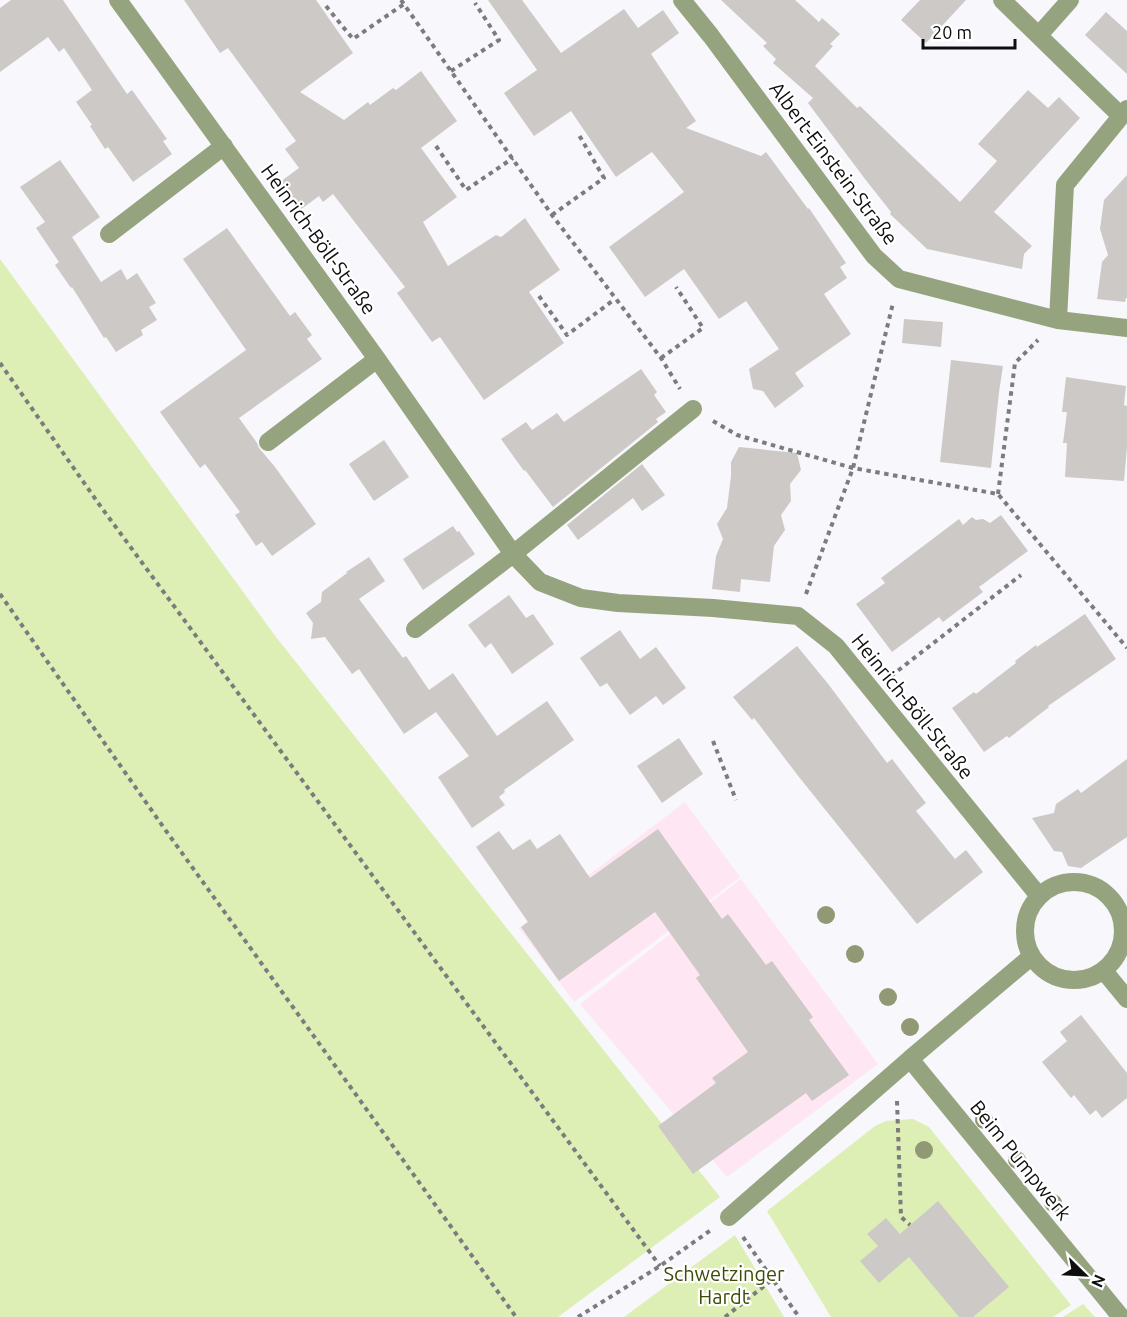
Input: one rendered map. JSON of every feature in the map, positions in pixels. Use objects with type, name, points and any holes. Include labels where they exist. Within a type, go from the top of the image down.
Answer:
[{"type":"street","name":"Heinrich-Böll-Straße","points":[[118,0],[377,359],[513,554],[540,582],[581,598],[618,603],[713,608],[798,616],[836,646],[1039,897]]},
{"type":"street","name":"Albert-Einstein-Straße","points":[[683,0],[874,256],[899,279],[1058,320],[1127,328]]},
{"type":"street","points":[[1002,0],[1124,112],[1065,184],[1058,320]]},
{"type":"street","points":[[1039,35],[1070,0]]},
{"type":"street","points":[[109,234],[224,146]]},
{"type":"street","points":[[268,442],[377,359]]},
{"type":"street","points":[[415,629],[513,554],[693,409]]},
{"type":"street","points":[[1062,883],[1089,884],[1120,893],[1124,922],[1121,949],[1104,971],[1078,980],[1052,975],[1032,956],[1025,936],[1027,915],[1039,897],[1062,883]]},
{"type":"street","points":[[729,1217],[895,1071],[1032,956]]},
{"type":"street","points":[[1104,971],[1127,999]]},
{"type":"street","name":"Beim Pumpwerk","points":[[910,1059],[1121,1317]]},
{"type":"path","points":[[326,6],[354,39],[402,2],[552,215],[661,358],[693,409],[737,435],[853,468],[998,494],[1127,648]]},
{"type":"path","points":[[451,71],[498,40],[475,3]]},
{"type":"path","points":[[552,215],[604,178],[579,135]]},
{"type":"path","points":[[436,146],[466,190],[513,158]]},
{"type":"path","points":[[798,616],[853,468],[899,279]]},
{"type":"path","points":[[661,358],[703,328],[676,287]]},
{"type":"path","points":[[539,296],[567,335],[615,299]]},
{"type":"path","points":[[998,494],[1014,363],[1058,320]]},
{"type":"path","points":[[0,363],[101,507],[660,1266]]},
{"type":"path","points":[[872,691],[1021,575]]},
{"type":"path","points":[[0,594],[164,828],[516,1317]]},
{"type":"path","points":[[713,741],[736,800]]},
{"type":"path","points":[[895,1071],[901,1217],[910,1225]]},
{"type":"path","points":[[578,1317],[660,1266],[729,1217],[799,1317]]},
{"type":"path","points":[[725,1317],[773,1279]]},
{"type":"shaded area","points":[[685,802],[740,877],[574,1002],[519,928]]},
{"type":"shaded area","points":[[741,879],[878,1064],[727,1177],[580,1004]]},
{"type":"green space","points":[[0,259],[276,637],[720,1197],[558,1317],[0,1317]]},
{"type":"green space","points":[[913,1119],[929,1127],[1071,1305],[1053,1317],[831,1317],[767,1211],[875,1126],[886,1121]]},
{"type":"green space","name":"Schwetzinger Hardt","points":[[735,1235],[784,1317],[624,1317]]},
{"type":"green space","points":[[1083,1304],[1095,1317],[1063,1317]]},
{"type":"building","points":[[11,0],[63,0],[127,94],[132,90],[167,139],[163,141],[172,154],[133,182],[108,147],[105,149],[76,102],[92,90],[64,48],[59,52],[48,37],[0,72],[0,8]]},
{"type":"building","points":[[184,0],[316,0],[353,53],[300,92],[344,120],[368,102],[370,105],[393,88],[396,90],[421,71],[457,121],[421,148],[457,197],[423,222],[448,266],[496,235],[501,237],[525,218],[560,270],[529,292],[564,343],[484,400],[440,337],[432,342],[397,293],[405,287],[333,194],[323,202],[319,196],[300,210],[280,182],[299,168],[285,149],[296,141],[228,48],[220,53]]},
{"type":"building","points":[[488,0],[522,0],[561,53],[624,9],[638,28],[663,10],[679,33],[651,54],[696,121],[686,128],[761,156],[766,152],[809,208],[846,263],[840,267],[847,278],[824,294],[851,334],[795,373],[804,386],[775,408],[763,391],[753,389],[749,369],[779,349],[746,301],[719,319],[684,269],[645,297],[609,247],[684,192],[652,152],[616,177],[571,111],[534,136],[504,93],[537,70]]},
{"type":"building","points":[[721,0],[795,0],[819,22],[822,18],[840,34],[830,44],[833,46],[815,66],[857,108],[860,106],[960,202],[997,161],[978,144],[1028,90],[1048,108],[1059,97],[1080,118],[994,212],[1032,246],[1024,254],[1022,269],[927,249],[890,214],[891,212],[808,103],[813,98],[773,63],[776,59],[763,46],[767,43]]},
{"type":"building","points":[[920,0],[966,0],[926,43],[901,20]]},
{"type":"building","points":[[1106,12],[1127,31],[1127,74],[1085,35]]},
{"type":"building","points":[[60,160],[100,217],[72,237],[101,282],[121,269],[127,280],[137,273],[156,303],[149,307],[157,320],[141,330],[143,335],[116,352],[55,265],[59,262],[36,228],[45,222],[20,187]]},
{"type":"building","points":[[1127,175],[1127,298],[1125,302],[1097,299],[1102,262],[1108,255],[1100,229],[1104,200]]},
{"type":"building","points":[[227,228],[290,316],[295,312],[312,335],[307,339],[322,359],[239,418],[316,524],[272,556],[262,542],[256,546],[235,515],[240,512],[205,464],[200,468],[160,412],[246,350],[183,259]]},
{"type":"building","points":[[904,319],[943,322],[941,347],[902,343]]},
{"type":"building","points":[[951,360],[1003,366],[991,468],[940,462]]},
{"type":"building","points":[[641,369],[657,392],[654,395],[666,412],[656,419],[658,422],[553,507],[501,439],[526,422],[532,430],[557,413],[564,422]]},
{"type":"building","points":[[1066,377],[1126,386],[1124,405],[1127,406],[1127,447],[1124,481],[1065,477],[1067,443],[1063,443],[1067,412],[1062,412]]},
{"type":"building","points":[[384,440],[409,477],[374,501],[349,464]]},
{"type":"building","points":[[739,447],[797,453],[801,470],[790,484],[791,501],[781,515],[785,530],[774,546],[770,582],[741,579],[740,592],[712,589],[716,556],[723,539],[717,524],[727,508],[731,462]]},
{"type":"building","points":[[642,464],[665,495],[642,511],[633,498],[578,540],[567,525]]},
{"type":"building","points":[[1001,515],[1028,551],[979,587],[983,592],[943,622],[939,617],[892,652],[856,604],[885,583],[881,578],[959,519],[963,525],[972,517],[990,523]]},
{"type":"building","points":[[453,526],[475,554],[423,590],[403,559]]},
{"type":"building","points":[[369,557],[385,581],[359,599],[403,658],[406,656],[429,690],[453,673],[497,736],[547,701],[574,740],[504,790],[505,792],[499,797],[505,805],[472,828],[438,777],[469,756],[436,712],[404,734],[359,669],[352,674],[325,637],[311,639],[313,623],[306,613],[321,602],[322,592]]},
{"type":"building","points":[[509,595],[526,618],[533,614],[554,644],[512,674],[491,643],[485,648],[468,625]]},
{"type":"building","points":[[1085,614],[1116,659],[1048,706],[1009,738],[1007,736],[984,752],[952,708],[974,692],[976,694],[1036,645],[1037,647]]},
{"type":"building","points":[[620,630],[640,659],[656,647],[686,688],[663,705],[656,696],[630,715],[607,683],[600,687],[580,658]]},
{"type":"building","points":[[797,646],[887,763],[892,759],[926,803],[916,811],[955,859],[966,850],[983,872],[917,924],[754,718],[752,720],[733,697]]},
{"type":"building","points":[[679,738],[703,774],[662,803],[637,766]]},
{"type":"building","points":[[1127,759],[1127,837],[1081,868],[1068,866],[1062,852],[1054,851],[1032,818],[1054,813],[1056,804],[1078,789],[1081,793]]},
{"type":"building","points":[[658,829],[722,919],[728,914],[766,965],[772,961],[813,1017],[809,1020],[849,1075],[812,1101],[806,1093],[693,1174],[658,1126],[716,1083],[712,1078],[748,1052],[696,978],[700,975],[655,912],[559,981],[521,927],[528,922],[476,847],[499,831],[513,850],[530,839],[537,849],[560,834],[590,878]]},
{"type":"building","points":[[1081,1015],[1127,1073],[1127,1098],[1102,1118],[1096,1110],[1090,1115],[1074,1095],[1071,1098],[1042,1062],[1067,1041],[1060,1032]]},
{"type":"building","points":[[938,1201],[1009,1287],[973,1317],[959,1317],[909,1257],[879,1283],[860,1261],[878,1246],[867,1234],[886,1218],[900,1234]]}]
